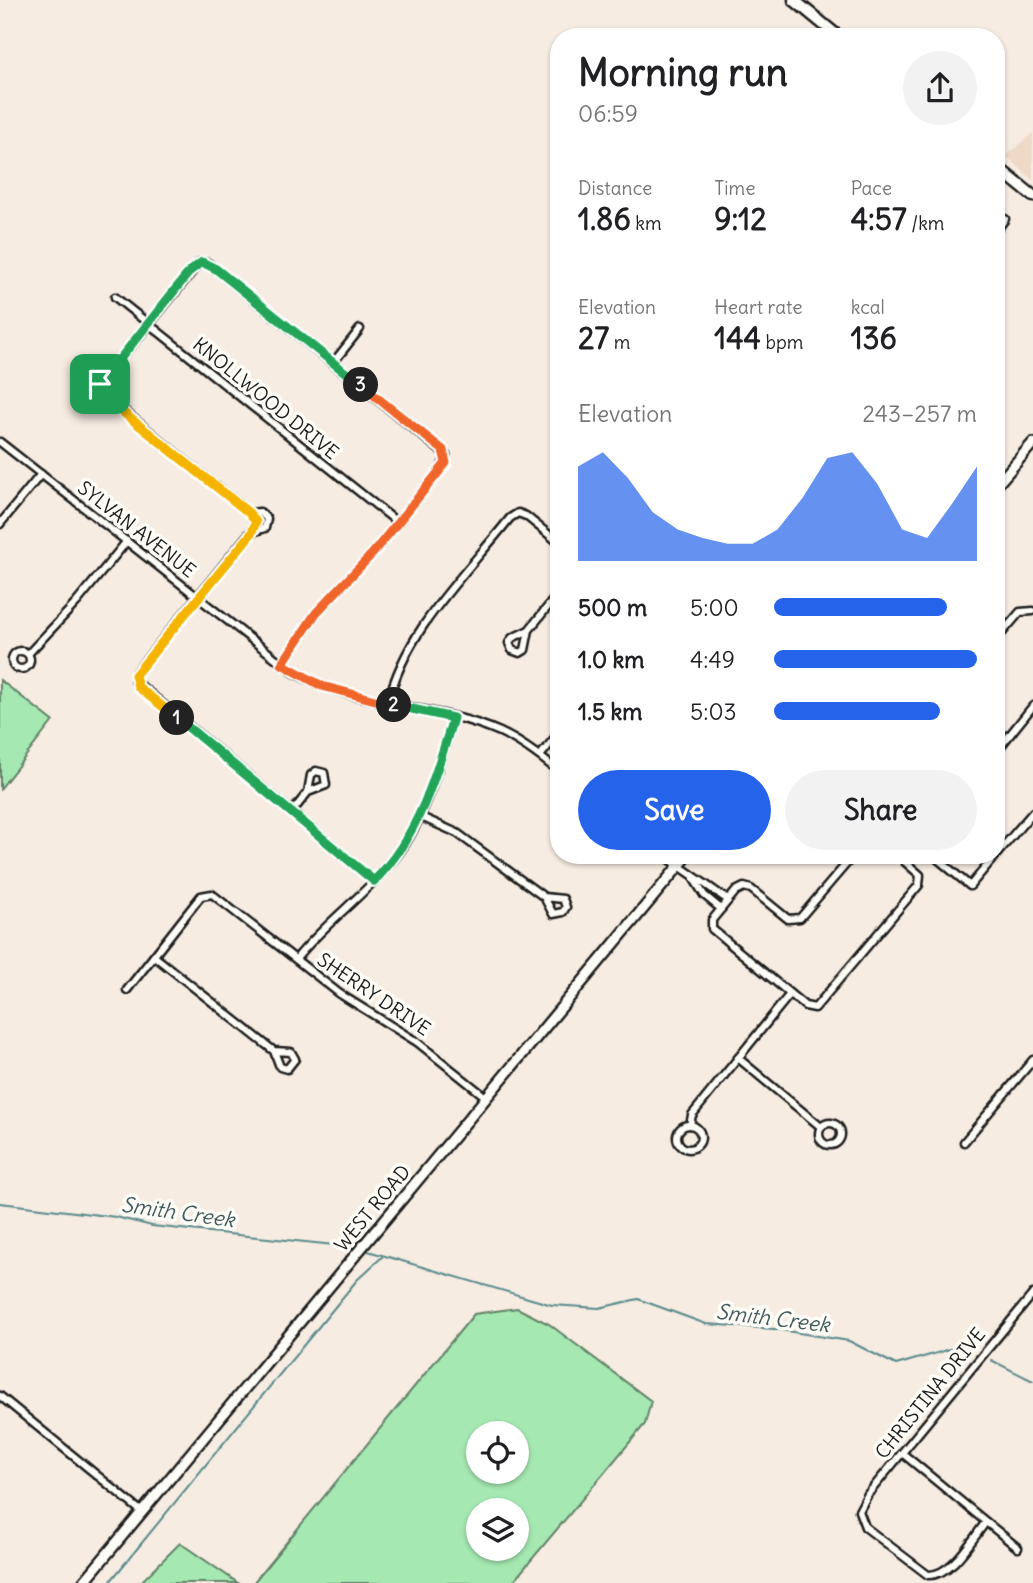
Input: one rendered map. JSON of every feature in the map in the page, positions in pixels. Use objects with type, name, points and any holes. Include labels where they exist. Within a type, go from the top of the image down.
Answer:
[{"type":"main road","points":[[794,0],[828,28]]},
{"type":"main road","points":[[1005,173],[1033,196]]},
{"type":"street","points":[[100,387],[197,264],[208,263],[443,450],[447,459],[373,553],[316,613],[282,664]]},
{"type":"street","name":"KNOLLWOOD DRIVE","points":[[115,297],[397,522]]},
{"type":"street","points":[[333,363],[360,329]]},
{"type":"street","points":[[100,387],[89,387],[87,399],[97,403],[110,402]]},
{"type":"street","points":[[100,387],[110,402],[249,513],[256,522],[253,532],[136,672],[135,681],[374,881]]},
{"type":"street","name":"SYLVAN AVENUE","points":[[0,442],[282,664],[322,686],[500,732],[550,764]]},
{"type":"street","points":[[1005,476],[1033,443]]},
{"type":"street","points":[[0,524],[41,474]]},
{"type":"street","points":[[249,513],[260,512],[267,519],[265,528],[253,532]]},
{"type":"street","points":[[388,703],[396,673],[409,645],[510,518],[518,513],[526,516],[550,536]]},
{"type":"street","points":[[28,654],[77,602],[127,541]]},
{"type":"street","points":[[529,630],[550,604]]},
{"type":"street","points":[[1005,630],[1020,612],[1033,611]]},
{"type":"street","points":[[1005,741],[1033,706]]},
{"type":"street","points":[[296,959],[319,932],[374,881],[405,845],[419,816],[453,718]]},
{"type":"street","points":[[540,756],[550,744]]},
{"type":"street","points":[[292,812],[309,792]]},
{"type":"street","points":[[1005,845],[1033,812]]},
{"type":"street","points":[[419,816],[449,828],[544,898]]},
{"type":"street","points":[[675,864],[721,909]]},
{"type":"street","name":"WEST ROAD","points":[[83,1583],[681,864]]},
{"type":"street","points":[[846,864],[797,920],[785,917],[748,888],[736,891],[712,920],[714,932],[808,1008],[819,1004],[919,885],[920,875],[910,864]]},
{"type":"street","points":[[944,864],[970,886],[989,864]]},
{"type":"street","points":[[692,878],[711,886],[728,900]]},
{"type":"street","name":"SHERRY DRIVE","points":[[154,956],[201,897],[208,893],[345,997],[417,1042],[487,1098]]},
{"type":"street","points":[[127,990],[154,956],[274,1051]]},
{"type":"street","points":[[690,1125],[692,1115],[790,994]]},
{"type":"street","points":[[738,1058],[821,1127]]},
{"type":"street","points":[[964,1142],[1033,1060]]},
{"type":"street","name":"CHRISTINA DRIVE","points":[[986,1522],[950,1565],[934,1575],[920,1572],[865,1527],[859,1516],[861,1503],[1033,1294]]},
{"type":"street","points":[[0,1396],[142,1512]]},
{"type":"street","points":[[902,1453],[1018,1548]]},
{"type":"shaded area","points":[[1033,133],[1033,180],[1006,156]]},
{"type":"green space","points":[[0,680],[53,721],[0,789]]},
{"type":"green space","points":[[517,1308],[549,1324],[651,1401],[645,1424],[512,1583],[253,1583],[474,1314]]},
{"type":"green space","points":[[180,1543],[238,1583],[140,1583]]},
{"type":"waterway","name":"Smith Creek","points":[[0,1203],[116,1217],[152,1226],[353,1247]]},
{"type":"waterway","name":"Smith Creek","points":[[368,1251],[552,1305],[599,1308],[638,1299],[706,1324],[774,1329],[849,1341],[896,1365],[954,1348],[970,1350]]},
{"type":"waterway","points":[[109,1583],[357,1280],[382,1257]]},
{"type":"waterway","name":"Smith Creek","points":[[991,1360],[1033,1381]]},
{"type":"route","points":[[206,262],[445,452],[446,463],[373,553],[316,613],[282,664],[312,682],[337,691],[453,718],[412,832],[399,853],[374,881],[136,685],[136,672],[251,534],[256,522],[254,517],[110,402],[102,404],[89,401],[86,396],[87,389],[100,384],[197,264],[206,262]]}]
